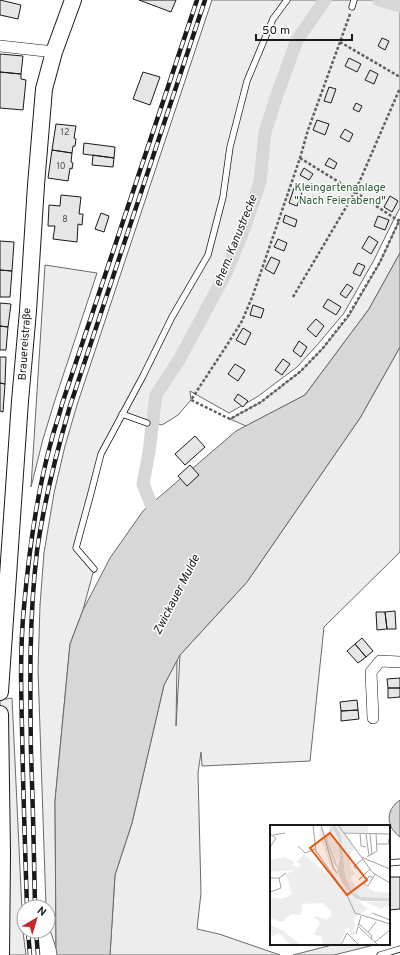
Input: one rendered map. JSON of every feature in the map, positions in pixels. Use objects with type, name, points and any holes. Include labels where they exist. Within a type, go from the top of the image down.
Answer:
[{"type":"street","name":"Brauereistraße","points":[[0,692],[20,401],[28,311],[36,180],[44,89],[54,52],[73,0]]},
{"type":"street","points":[[0,46],[54,52]]},
{"type":"street","points":[[373,718],[371,672],[380,661],[400,662]]},
{"type":"street","points":[[0,714],[2,846],[1,955]]},
{"type":"lane","points":[[94,570],[76,548],[101,454],[143,376],[172,317],[208,255],[223,197],[230,147],[247,81],[273,19],[287,0]]},
{"type":"lane","points":[[352,7],[354,0]]},
{"type":"lane","points":[[122,414],[147,423]]},
{"type":"lane","points":[[390,863],[400,862]]},
{"type":"lane","points":[[380,955],[400,949]]},
{"type":"path","points":[[300,158],[400,220],[380,262],[348,316],[323,348],[301,371],[260,402],[230,419],[191,400],[242,321],[257,282],[300,158],[308,130],[352,7]]},
{"type":"path","points":[[340,42],[400,77]]},
{"type":"path","points":[[293,297],[355,192],[400,88]]},
{"type":"shaded area","points":[[212,0],[400,0],[400,208],[374,260],[344,313],[297,367],[257,397],[229,413],[190,391],[191,400],[178,415],[162,425],[123,414],[101,454],[76,548],[94,569],[83,610],[70,644],[55,801],[56,899],[46,899],[38,670],[40,605],[44,553],[54,493],[65,446],[77,405]]},
{"type":"shaded area","points":[[400,219],[400,253],[369,309],[305,395],[246,426],[230,419],[261,402],[301,371],[323,348],[349,316],[380,262]]},
{"type":"shaded area","points":[[45,265],[97,273],[55,400],[31,487]]},
{"type":"shaded area","points":[[400,347],[400,551],[324,627],[310,761],[202,766],[201,752],[198,773],[201,893],[197,929],[219,934],[280,955],[110,955],[115,875],[132,823],[164,685],[177,660],[176,726],[180,655],[247,582],[360,418]]},
{"type":"shaded area","points":[[0,697],[6,699],[12,698],[21,899],[16,899],[16,939],[24,939],[26,955],[0,955]]},
{"type":"shaded area","points":[[53,939],[56,939],[56,948]]},
{"type":"shaded area","points":[[332,945],[374,945],[334,955],[293,955]]},
{"type":"water","name":"Zwickauer Mulde","points":[[400,253],[400,347],[360,418],[247,582],[180,655],[164,685],[132,823],[115,875],[110,955],[57,955],[55,801],[70,644],[83,610],[110,558],[143,511],[236,431],[305,395],[369,309]]},
{"type":"water","points":[[400,800],[400,837],[392,828],[389,818],[395,804]]},
{"type":"building","points":[[0,0],[21,5],[18,19],[0,15]]},
{"type":"building","points":[[139,0],[176,0],[171,12]]},
{"type":"building","points":[[382,38],[389,41],[385,50],[378,46]]},
{"type":"building","points":[[0,54],[23,56],[21,74],[0,72]]},
{"type":"building","points":[[349,58],[361,64],[357,72],[345,66]]},
{"type":"building","points":[[370,70],[378,74],[374,84],[365,80]]},
{"type":"building","points":[[0,72],[21,74],[21,79],[26,80],[23,110],[0,108]]},
{"type":"building","points":[[143,72],[160,77],[150,105],[133,99]]},
{"type":"building","points":[[329,87],[336,89],[331,103],[324,101]]},
{"type":"building","points":[[356,103],[362,106],[359,112],[353,109]]},
{"type":"building","points":[[317,120],[329,124],[325,135],[313,130]]},
{"type":"building","points":[[56,124],[76,126],[74,138],[76,139],[75,146],[73,146],[72,153],[52,150]]},
{"type":"building","points":[[345,129],[353,134],[349,142],[340,137]]},
{"type":"building","points":[[84,143],[115,147],[114,158],[83,154]]},
{"type":"building","points":[[52,150],[72,153],[71,162],[73,163],[72,169],[70,168],[68,181],[48,178]]},
{"type":"building","points":[[93,155],[114,158],[113,167],[92,165]]},
{"type":"building","points":[[329,158],[337,163],[334,169],[325,165]]},
{"type":"building","points":[[304,168],[313,174],[309,180],[300,175]]},
{"type":"building","points":[[294,188],[302,192],[297,206],[289,203]]},
{"type":"building","points":[[61,195],[81,197],[79,214],[83,214],[82,225],[78,224],[77,242],[53,239],[55,226],[48,226],[49,205],[60,206]]},
{"type":"building","points":[[390,196],[398,201],[392,212],[384,207]]},
{"type":"building","points":[[101,213],[109,216],[104,232],[95,229]]},
{"type":"building","points":[[285,215],[297,220],[295,227],[283,222]]},
{"type":"building","points":[[378,216],[389,220],[385,230],[374,226]]},
{"type":"building","points":[[369,236],[378,242],[371,254],[362,248]]},
{"type":"building","points":[[278,239],[287,243],[284,251],[274,247]]},
{"type":"building","points":[[0,241],[14,242],[12,271],[0,270]]},
{"type":"building","points":[[271,257],[280,261],[274,274],[265,269]]},
{"type":"building","points":[[358,263],[365,266],[360,276],[353,273]]},
{"type":"building","points":[[0,270],[12,271],[10,297],[0,297]]},
{"type":"building","points":[[347,284],[353,288],[346,298],[340,294]]},
{"type":"building","points":[[328,299],[341,307],[336,315],[323,307]]},
{"type":"building","points":[[0,303],[11,304],[8,327],[0,326]]},
{"type":"building","points":[[253,305],[264,309],[261,318],[250,315]]},
{"type":"building","points":[[316,319],[324,326],[316,337],[307,329]]},
{"type":"building","points":[[0,326],[8,327],[6,350],[0,350]]},
{"type":"building","points":[[243,328],[251,333],[245,345],[236,340]]},
{"type":"building","points":[[299,341],[307,347],[301,357],[293,351]]},
{"type":"building","points":[[0,357],[6,357],[5,384],[0,383]]},
{"type":"building","points":[[283,359],[290,364],[282,375],[275,370]]},
{"type":"building","points":[[235,364],[245,370],[238,381],[228,374]]},
{"type":"building","points":[[0,383],[5,384],[3,412],[0,411]]},
{"type":"building","points":[[238,394],[248,401],[243,407],[234,400]]},
{"type":"building","points":[[195,436],[205,447],[185,465],[175,454]]},
{"type":"building","points":[[190,465],[199,475],[187,486],[178,476]]},
{"type":"building","points":[[395,611],[396,629],[387,629],[385,612]]},
{"type":"building","points":[[376,612],[385,612],[387,629],[377,630]]},
{"type":"building","points":[[362,638],[373,651],[366,657],[355,644]]},
{"type":"building","points":[[355,644],[366,657],[358,663],[347,651]]},
{"type":"building","points":[[400,678],[400,688],[388,688],[387,679]]},
{"type":"building","points":[[388,688],[400,688],[400,697],[388,698]]},
{"type":"building","points":[[357,700],[358,710],[341,711],[340,702]]},
{"type":"building","points":[[358,710],[359,719],[341,721],[341,711]]},
{"type":"building","points":[[390,877],[400,877],[400,909],[390,910]]},
{"type":"waterway","name":"ehem. Kanustrecke","points":[[151,504],[143,484],[149,452],[156,395],[179,360],[226,273],[244,229],[260,182],[265,132],[277,95],[297,40],[325,0]]},
{"type":"waterway","name":"ehem. Kanustrecke","points":[[379,0],[400,6]]},
{"type":"railway","points":[[27,899],[22,750],[21,652],[26,586],[37,503],[52,437],[62,404],[197,0]]},
{"type":"railway","points":[[35,899],[30,702],[31,652],[34,576],[43,514],[55,460],[70,406],[205,0]]},
{"type":"railway","points":[[29,939],[30,955]]},
{"type":"railway","points":[[37,939],[38,955]]},
{"type":"park label","name":"Kleingartenanlage \"Nach Feierabend\"","points":[[340,194]]}]
